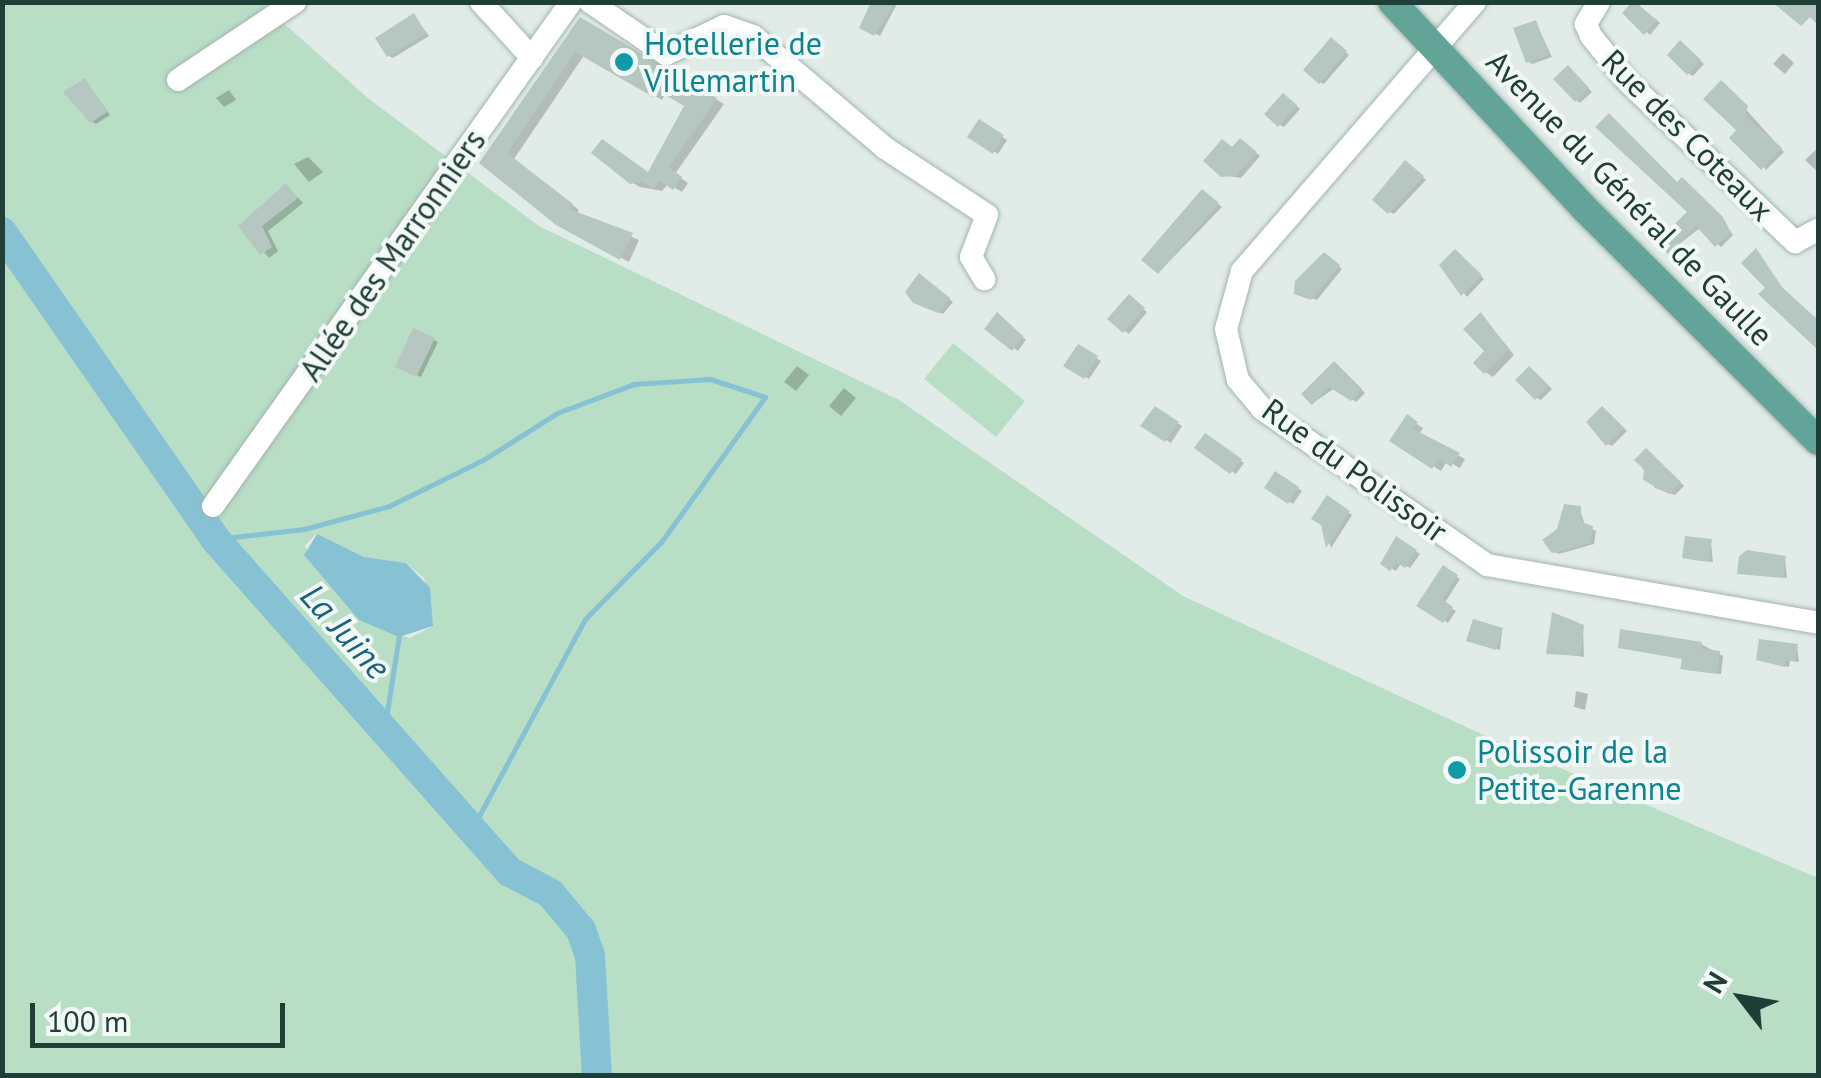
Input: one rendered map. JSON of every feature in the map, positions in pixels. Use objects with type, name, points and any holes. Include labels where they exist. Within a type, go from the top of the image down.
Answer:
[{"type":"main road","name":"Avenue du Général de Gaulle","points":[[1392,2],[1584,208],[1818,441]]},
{"type":"street","points":[[178,80],[295,2]]},
{"type":"street","points":[[480,2],[532,58]]},
{"type":"street","name":"Allée des Marronniers","points":[[213,506],[571,2]]},
{"type":"street","points":[[590,2],[666,54],[724,26],[753,36],[885,148],[987,215],[971,257],[984,279]]},
{"type":"street","name":"Rue du Polissoir","points":[[1474,2],[1242,271],[1226,329],[1238,380],[1262,409],[1488,566],[1818,622]]},
{"type":"street","name":"Rue des Coteaux","points":[[1599,2],[1586,24],[1591,36],[1628,81],[1795,242],[1818,230]]},
{"type":"green space","points":[[2,3],[261,3],[369,99],[539,226],[899,400],[1183,596],[1490,738],[1818,878],[1818,1075],[3,1075]],"holes":[[[316,534],[364,557],[406,563],[424,578],[433,626],[410,638],[359,620],[305,546]]]},
{"type":"green space","points":[[953,343],[1025,401],[996,437],[924,379]]},
{"type":"water","points":[[317,534],[364,557],[406,563],[430,588],[433,626],[399,637],[359,620],[304,555]]},
{"type":"building","points":[[871,2],[893,7],[874,36],[859,28]]},
{"type":"building","points":[[1632,2],[1657,20],[1644,35],[1622,13]]},
{"type":"building","points":[[1772,2],[1818,2],[1818,25],[1810,17],[1801,26]]},
{"type":"building","points":[[414,13],[426,33],[387,57],[375,38]]},
{"type":"building","points":[[580,17],[717,98],[669,167],[682,177],[673,190],[659,180],[653,189],[643,181],[630,184],[591,153],[602,139],[648,172],[684,106],[657,90],[653,97],[575,52],[507,153],[573,204],[569,209],[633,233],[620,260],[556,225],[479,163]]},
{"type":"building","points":[[1536,20],[1549,55],[1526,63],[1513,28]]},
{"type":"building","points":[[1331,37],[1347,51],[1319,84],[1303,70]]},
{"type":"building","points":[[1680,40],[1701,60],[1687,75],[1667,55]]},
{"type":"building","points":[[1568,65],[1589,88],[1575,102],[1553,79]]},
{"type":"building","points":[[85,78],[107,112],[90,123],[63,92]]},
{"type":"building","points":[[1721,80],[1748,106],[1745,116],[1782,148],[1761,170],[1729,138],[1736,130],[1703,99]]},
{"type":"building","points":[[1283,93],[1297,105],[1278,127],[1264,114]]},
{"type":"building","points":[[1609,113],[1677,182],[1682,177],[1722,216],[1731,232],[1715,247],[1696,226],[1668,254],[1656,242],[1687,212],[1595,127]]},
{"type":"building","points":[[979,119],[1004,135],[993,154],[967,137]]},
{"type":"building","points":[[1240,138],[1257,152],[1236,176],[1221,177],[1203,161],[1222,139],[1232,147]]},
{"type":"building","points":[[1405,160],[1424,176],[1388,214],[1372,200]]},
{"type":"building","points":[[286,183],[298,198],[262,226],[272,247],[260,255],[238,226]]},
{"type":"building","points":[[1202,189],[1219,203],[1158,274],[1141,260]]},
{"type":"building","points":[[1756,248],[1782,287],[1818,320],[1818,350],[1758,294],[1765,288],[1741,263]]},
{"type":"building","points":[[1455,249],[1482,275],[1461,296],[1439,265]]},
{"type":"building","points":[[1324,252],[1340,265],[1311,300],[1294,294],[1295,281]]},
{"type":"building","points":[[919,273],[950,298],[938,313],[913,303],[905,292]]},
{"type":"building","points":[[1129,294],[1145,308],[1123,333],[1107,319]]},
{"type":"building","points":[[997,312],[1023,336],[1012,351],[984,329]]},
{"type":"building","points":[[1481,312],[1508,350],[1484,374],[1473,363],[1484,351],[1463,329]]},
{"type":"building","points":[[413,328],[435,338],[416,377],[395,367]]},
{"type":"building","points":[[1078,344],[1098,356],[1084,379],[1063,366]]},
{"type":"building","points":[[1334,361],[1362,389],[1351,401],[1329,387],[1312,405],[1301,394]]},
{"type":"building","points":[[1529,366],[1549,386],[1535,400],[1515,380]]},
{"type":"building","points":[[1155,406],[1179,422],[1165,442],[1140,426]]},
{"type":"building","points":[[1602,406],[1624,428],[1606,446],[1586,422]]},
{"type":"building","points":[[1407,414],[1418,422],[1413,429],[1460,453],[1451,467],[1439,458],[1432,469],[1389,441]]},
{"type":"building","points":[[1205,433],[1242,459],[1230,474],[1194,448]]},
{"type":"building","points":[[1646,448],[1681,482],[1669,494],[1643,480],[1644,469],[1634,460]]},
{"type":"building","points":[[1275,471],[1299,487],[1288,504],[1264,488]]},
{"type":"building","points":[[1327,495],[1350,511],[1326,548],[1321,525],[1311,519]]},
{"type":"building","points":[[1564,504],[1581,506],[1581,522],[1593,526],[1591,543],[1552,553],[1542,540],[1557,529]]},
{"type":"building","points":[[1396,536],[1417,550],[1405,568],[1396,562],[1390,571],[1380,564]]},
{"type":"building","points":[[1685,536],[1712,539],[1708,562],[1682,558]]},
{"type":"building","points":[[1747,550],[1786,556],[1783,578],[1737,574],[1739,556]]},
{"type":"building","points":[[1443,565],[1458,575],[1442,599],[1453,607],[1443,623],[1416,606]]},
{"type":"building","points":[[1552,612],[1584,625],[1580,656],[1546,654]]},
{"type":"building","points":[[1473,619],[1503,628],[1496,650],[1466,641]]},
{"type":"building","points":[[1620,629],[1702,642],[1701,649],[1720,651],[1717,674],[1680,669],[1682,659],[1618,648]]},
{"type":"building","points":[[1759,639],[1798,644],[1795,661],[1786,660],[1785,667],[1756,660]]},
{"type":"waterway","name":"La Juine","points":[[2,232],[215,539],[510,872],[550,893],[581,930],[590,956],[597,1076]]},
{"type":"waterway","points":[[215,539],[304,529],[389,506],[483,460],[557,413],[634,384],[710,379],[765,397],[662,541],[585,619],[472,829]]},
{"type":"waterway","points":[[384,731],[399,635]]},
{"type":"place","name":"Hotellerie de Villemartin","points":[[624,62]]},
{"type":"place","name":"Polissoir de la Petite-Garenne","points":[[1457,770]]}]
